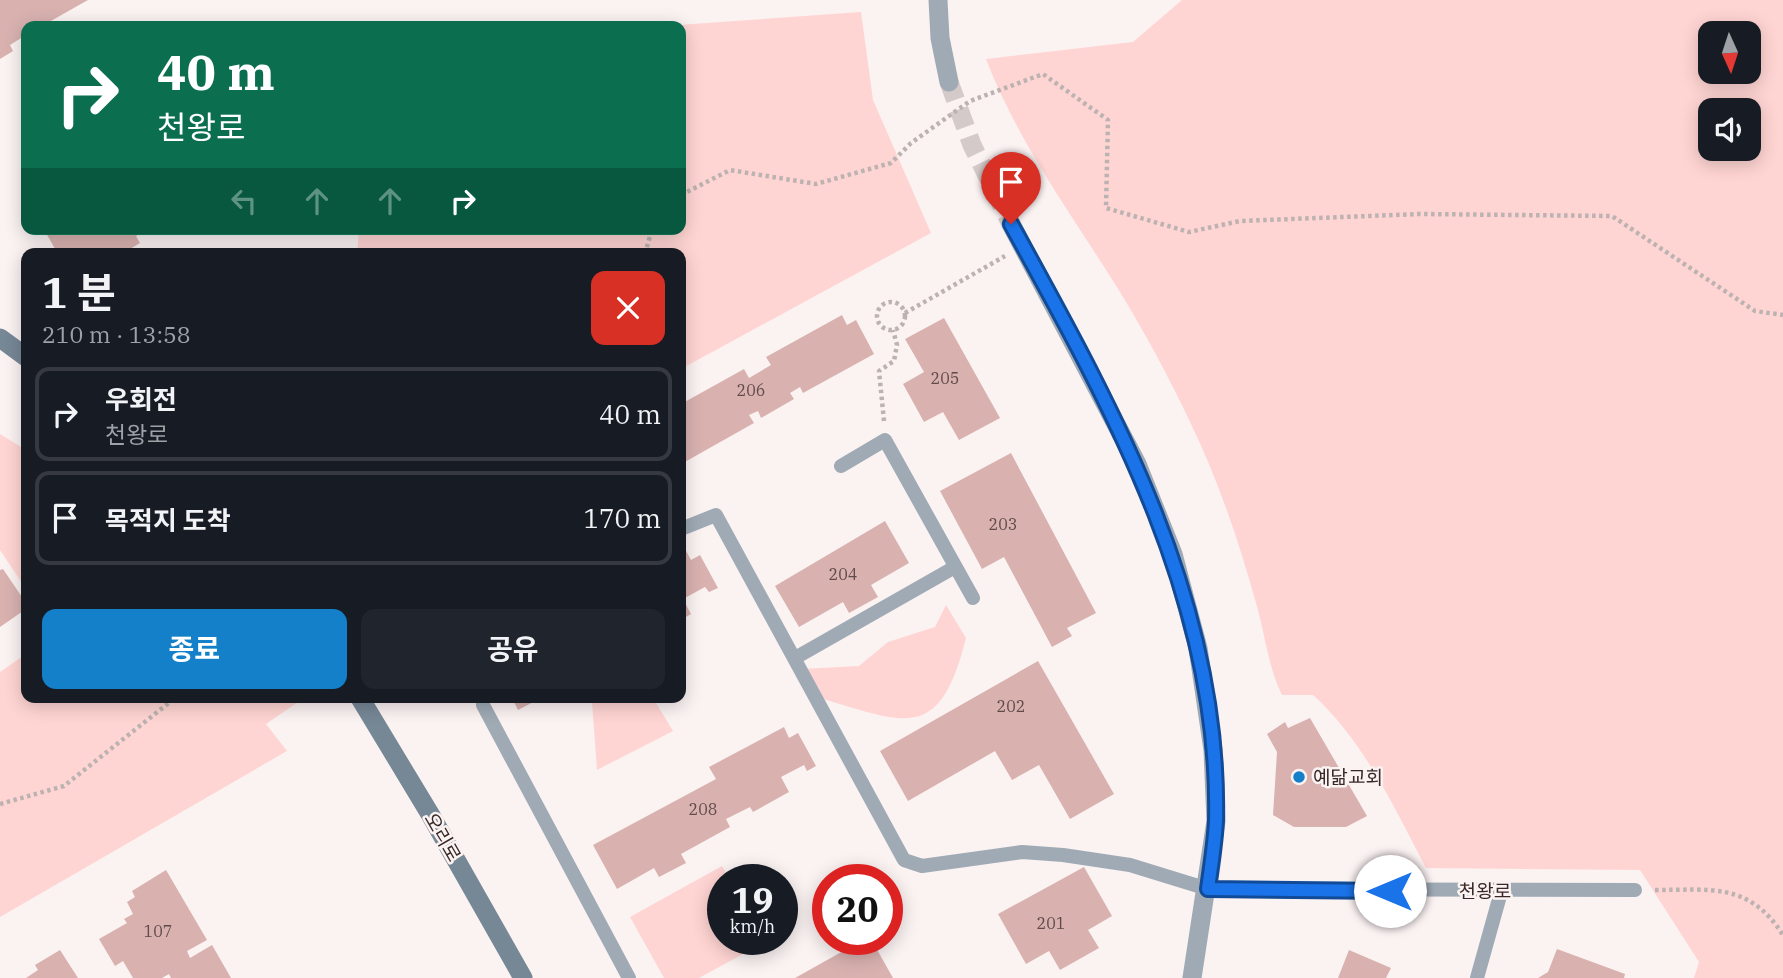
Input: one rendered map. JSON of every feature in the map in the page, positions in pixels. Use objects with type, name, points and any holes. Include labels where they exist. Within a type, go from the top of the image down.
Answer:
[{"type":"main road","points":[[0,338],[21,353]]},
{"type":"main road","name":"오리로","points":[[363,703],[523,978]]},
{"type":"street","points":[[938,0],[940,38],[949,82]]},
{"type":"street","points":[[1011,224],[1137,464],[1173,554],[1198,648],[1213,750],[1216,821],[1208,889],[1192,978]]},
{"type":"lane","points":[[841,466],[885,440],[973,598]]},
{"type":"lane","name":"천왕로","points":[[686,527],[716,515],[904,860],[922,866],[1021,852],[1063,855],[1129,865],[1208,889],[1502,892],[1635,890]]},
{"type":"lane","points":[[795,659],[956,567]]},
{"type":"lane","points":[[483,703],[629,978]]},
{"type":"lane","points":[[1477,978],[1502,892]]},
{"type":"path","points":[[686,192],[730,170],[816,184],[891,163],[911,143],[970,101],[1043,74],[1108,120],[1106,208],[1189,232],[1240,221],[1393,215],[1612,216],[1755,311],[1783,315]]},
{"type":"path","points":[[905,313],[900,305],[891,302],[879,308],[877,317],[880,326],[893,330],[901,326],[905,313],[1023,246]]},
{"type":"path","points":[[885,440],[879,371],[894,361],[897,345],[893,330]]},
{"type":"path","points":[[0,804],[64,786],[169,703]]},
{"type":"path","points":[[1635,890],[1729,890],[1749,899],[1773,919],[1783,935]]},
{"type":"shaded area","points":[[1182,0],[1783,0],[1783,978],[1694,978],[1699,962],[1640,870],[1426,868],[1390,799],[1348,733],[1313,695],[1282,695],[1273,673],[1256,603],[1235,535],[1211,468],[1191,424],[1136,318],[1028,147],[986,59],[1133,42]]},
{"type":"shaded area","points":[[861,12],[873,100],[931,233],[686,366],[686,248],[357,248],[359,235],[686,235],[686,24]]},
{"type":"shaded area","points":[[0,434],[21,447],[21,582],[0,550]]},
{"type":"shaded area","points":[[946,605],[966,638],[955,673],[944,696],[930,711],[914,717],[895,718],[816,697],[801,669],[859,666],[888,642],[935,627]]},
{"type":"shaded area","points":[[21,657],[21,703],[297,703],[266,724],[287,751],[0,917],[0,672]]},
{"type":"shaded area","points":[[592,703],[656,703],[673,731],[597,770]]},
{"type":"shaded area","points":[[707,874],[707,955],[741,955],[699,978],[664,978],[630,917]]},
{"type":"building","points":[[0,0],[88,0],[51,21],[21,21],[21,38],[10,45],[13,51],[0,59]]},
{"type":"building","points":[[47,235],[138,235],[140,243],[132,248],[55,248]]},
{"type":"building","points":[[842,315],[847,325],[856,320],[874,354],[803,393],[800,387],[790,393],[794,399],[761,418],[758,411],[749,415],[754,423],[686,461],[686,401],[744,369],[749,378],[771,365],[766,357]]},
{"type":"building","points":[[944,318],[1000,418],[959,440],[943,412],[924,422],[903,384],[924,372],[905,339]]},
{"type":"building","points":[[1011,453],[1096,613],[1067,628],[1072,636],[1052,647],[1004,557],[982,569],[940,491]]},
{"type":"building","points":[[885,521],[909,563],[871,585],[878,597],[849,613],[843,602],[799,627],[775,586]]},
{"type":"building","points":[[686,551],[691,560],[700,555],[718,588],[709,592],[705,587],[686,597]]},
{"type":"building","points":[[3,569],[21,596],[21,612],[0,627],[0,570]]},
{"type":"building","points":[[686,605],[691,614],[686,617]]},
{"type":"building","points":[[1038,661],[1114,794],[1070,819],[1039,765],[1012,780],[995,751],[908,801],[880,751]]},
{"type":"building","points":[[514,703],[531,703],[518,710]]},
{"type":"building","points":[[1310,718],[1367,816],[1346,827],[1294,827],[1273,815],[1277,752],[1267,734],[1285,722],[1288,728]]},
{"type":"building","points":[[784,727],[789,738],[798,733],[816,766],[807,771],[804,765],[781,777],[789,792],[753,812],[750,807],[726,819],[730,827],[681,854],[686,863],[659,877],[654,868],[617,889],[593,845],[716,779],[709,767]]},
{"type":"building","points":[[1084,867],[1112,916],[1088,930],[1099,948],[1060,970],[1049,951],[1026,964],[998,914]]},
{"type":"building","points":[[166,870],[207,940],[187,951],[190,958],[212,945],[231,978],[171,978],[169,974],[162,978],[133,978],[123,961],[115,966],[99,939],[127,923],[124,919],[133,914],[127,902],[135,897],[132,891]]},
{"type":"building","points":[[1557,949],[1625,974],[1624,978],[1538,978],[1548,972]]},
{"type":"building","points":[[60,950],[78,978],[26,978],[38,970],[35,965]]},
{"type":"building","points":[[1349,950],[1391,968],[1386,978],[1338,978]]},
{"type":"building","points":[[836,955],[880,955],[893,978],[795,978]]},
{"type":"tunnel","points":[[949,82],[972,145],[1011,224]]},
{"type":"place","name":"예닮교회","points":[[1299,777]]},
{"type":"route","points":[[1011,224],[1137,464],[1173,554],[1198,648],[1213,750],[1216,821],[1208,889],[1390,891]]}]
